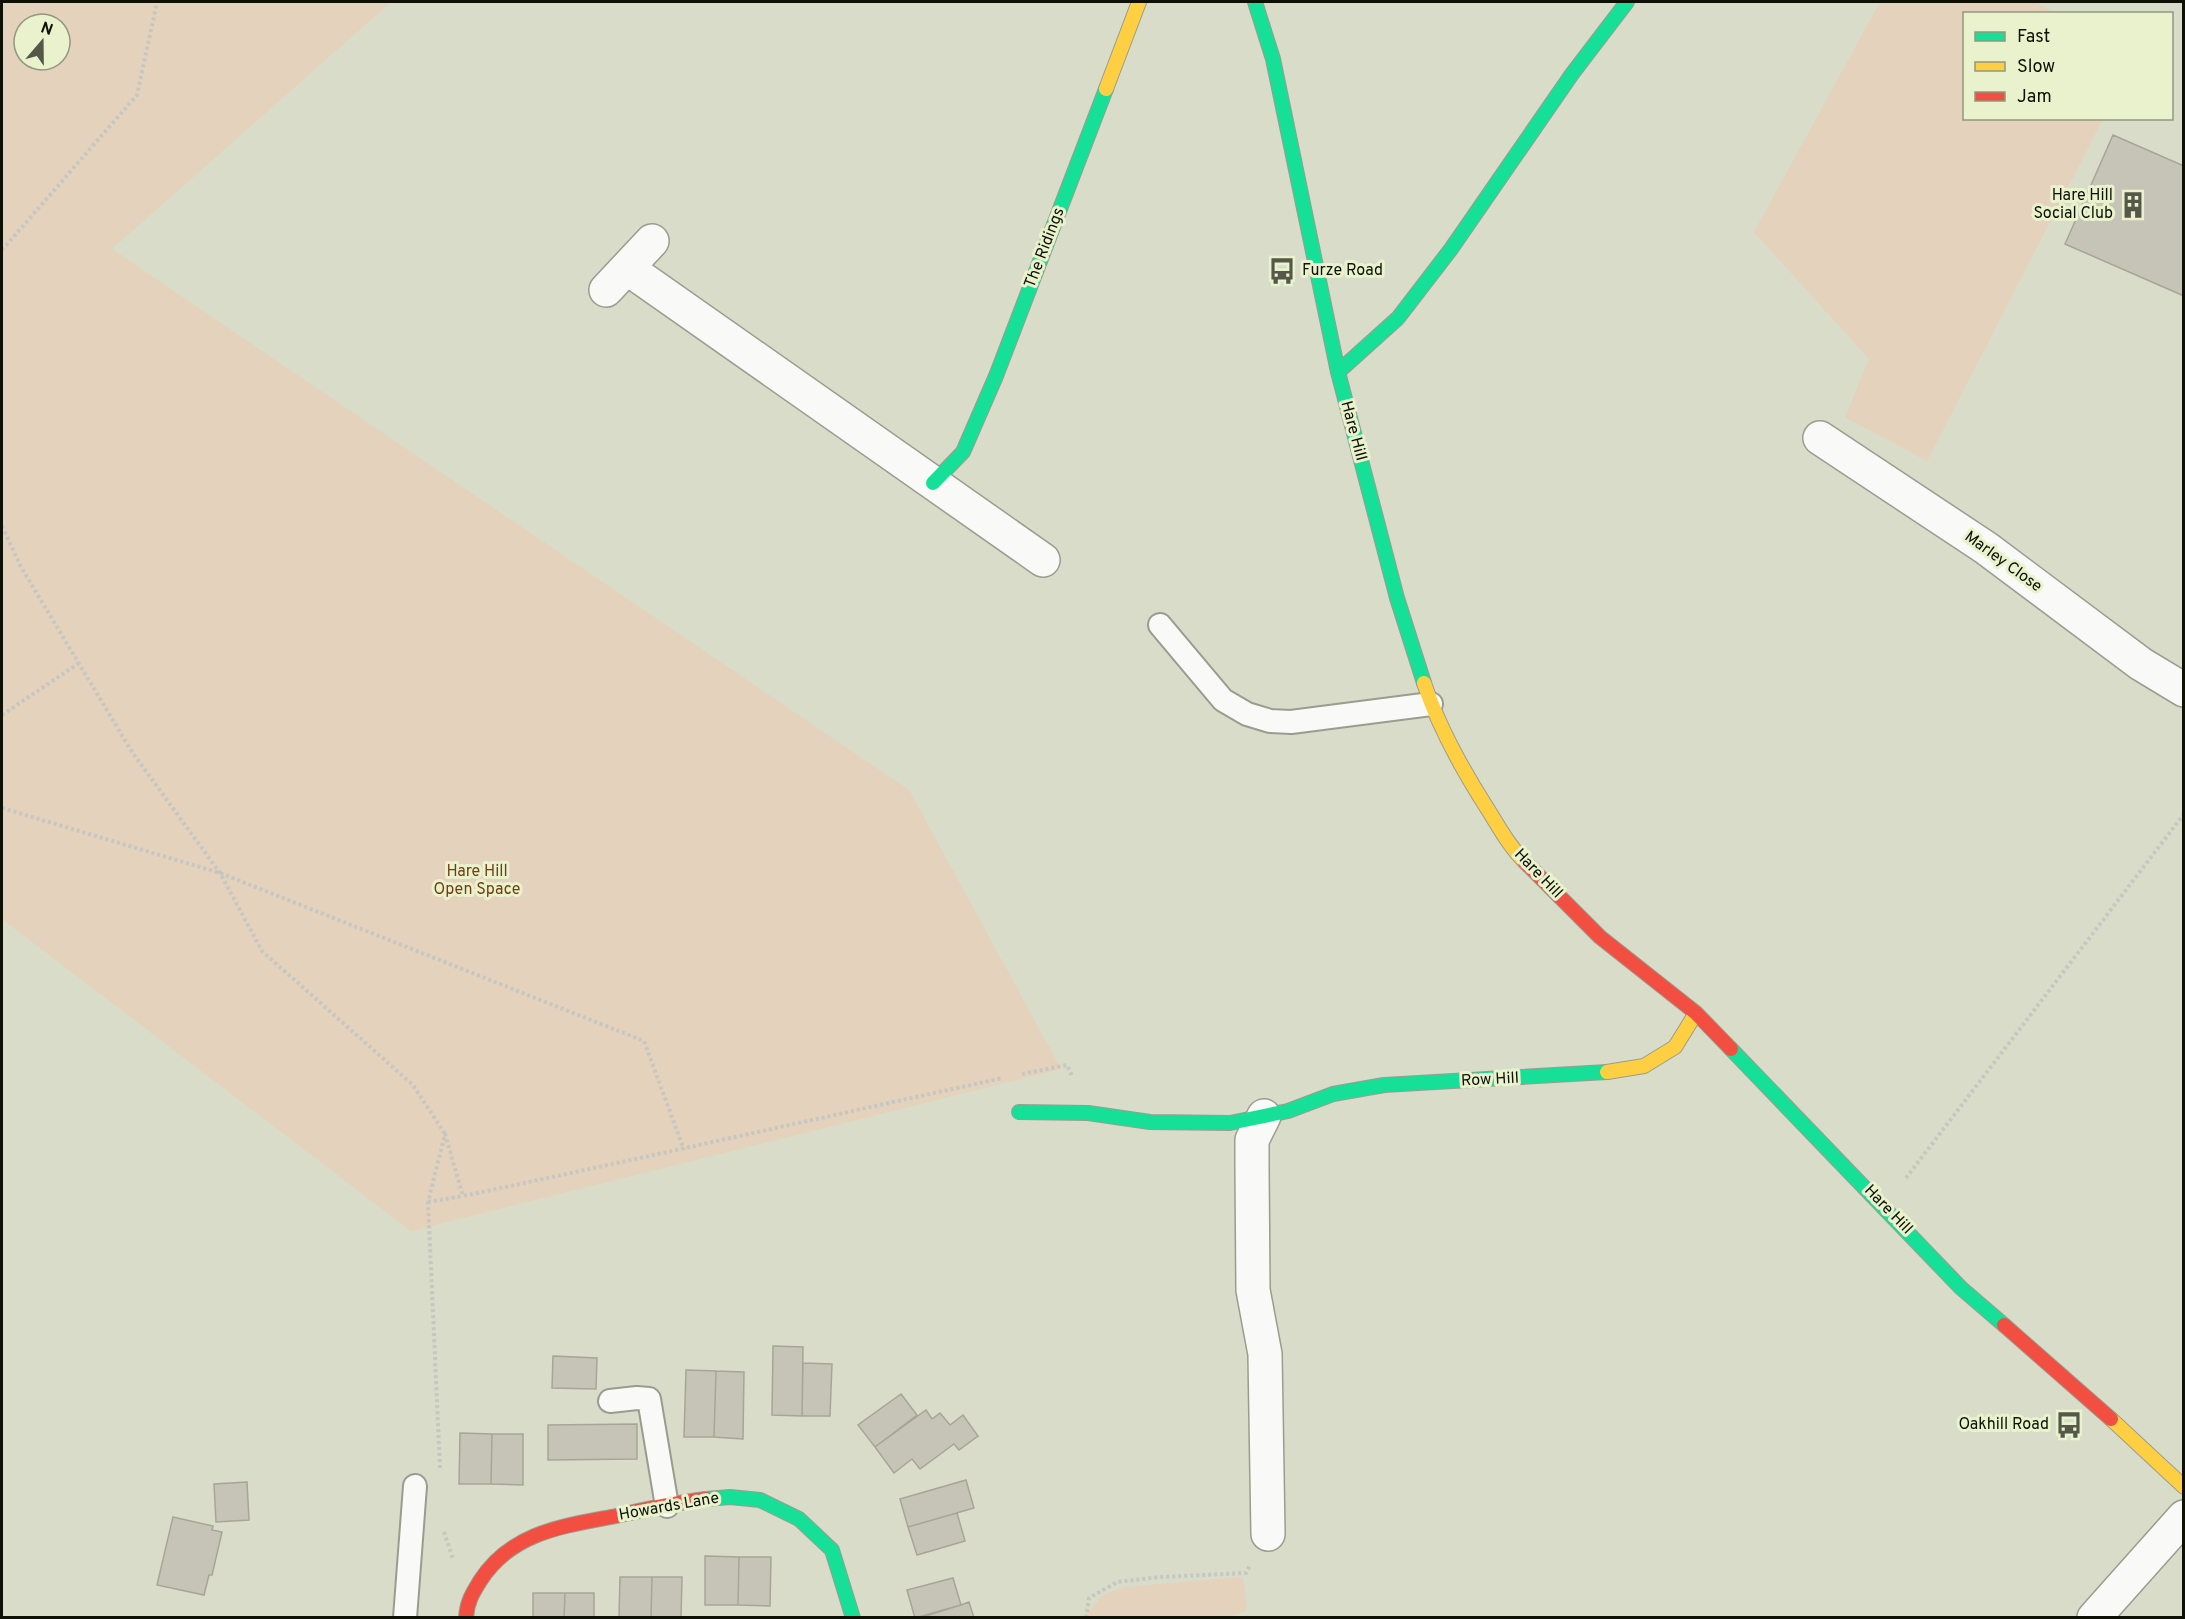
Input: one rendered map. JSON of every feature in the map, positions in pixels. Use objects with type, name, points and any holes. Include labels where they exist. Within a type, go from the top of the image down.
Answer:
[{"type":"street","name":"The Ridings","points":[[933,483],[963,452],[992,387],[1139,2]]},
{"type":"street","name":"Hare Hill","points":[[1255,2],[1273,59],[1338,372],[1397,598],[1431,704],[1462,769],[1513,850],[1600,937],[1696,1013],[1961,1288],[2086,1396],[2184,1487]]},
{"type":"street","points":[[1338,372],[1398,318],[1451,249],[1572,74],[1627,2]]},
{"type":"street","points":[[652,241],[617,279],[933,483],[1043,561]]},
{"type":"street","name":"Marley Close","points":[[1820,438],[1986,548],[2141,664],[2184,690]]},
{"type":"street","name":"Row Hill","points":[[1019,1112],[1088,1113],[1150,1122],[1230,1123],[1288,1111],[1333,1094],[1384,1085],[1602,1073],[1644,1066],[1675,1047],[1696,1013]]},
{"type":"street","points":[[1264,1116],[1252,1140],[1253,1290],[1265,1354],[1268,1534]]},
{"type":"street","name":"Howards Lane","points":[[466,1617],[467,1602],[490,1566],[508,1549],[547,1530],[667,1506],[730,1497],[760,1500],[799,1519],[832,1551],[853,1617]]},
{"type":"street","points":[[2094,1617],[2184,1517]]},
{"type":"lane","points":[[1160,625],[1223,699],[1247,714],[1270,721],[1291,722],[1431,704]]},
{"type":"lane","points":[[610,1401],[649,1399],[667,1506]]},
{"type":"lane","points":[[405,1617],[414,1486]]},
{"type":"path","points":[[2,250],[137,94],[157,2]]},
{"type":"path","points":[[2,526],[21,567],[132,752],[220,873],[262,951],[413,1085],[445,1134],[464,1196]]},
{"type":"path","points":[[2,715],[79,663]]},
{"type":"path","points":[[2,808],[220,873],[644,1041],[684,1150]]},
{"type":"path","points":[[1884,1206],[2184,814]]},
{"type":"path","points":[[428,1202],[684,1150],[762,1130],[1067,1065],[1088,1113]]},
{"type":"path","points":[[440,1471],[428,1202],[445,1134]]},
{"type":"path","points":[[443,1529],[467,1602]]},
{"type":"path","points":[[1086,1617],[1089,1598],[1117,1582],[1160,1577],[1246,1573],[1268,1534]]},
{"type":"green space","name":"Hare Hill Open Space","points":[[2,2],[391,2],[112,249],[909,790],[1061,1069],[411,1231],[2,919]]},
{"type":"green space","points":[[1880,2],[2035,2],[2053,12],[1963,12],[1963,120],[2102,120],[1927,461],[1845,417],[1869,359],[1754,232]]},
{"type":"green space","points":[[1243,1577],[1247,1611],[1227,1617],[1083,1617],[1105,1594],[1125,1587]]},
{"type":"building","name":"Hare Hill Social Club","points":[[2113,135],[2184,166],[2184,296],[2065,244]]},
{"type":"building","points":[[773,1346],[803,1347],[802,1416],[772,1415]]},
{"type":"building","points":[[553,1356],[597,1358],[596,1389],[552,1388]]},
{"type":"building","points":[[803,1363],[832,1364],[830,1416],[802,1416]]},
{"type":"building","points":[[686,1370],[716,1371],[714,1437],[684,1437]]},
{"type":"building","points":[[716,1371],[744,1372],[743,1439],[714,1437]]},
{"type":"building","points":[[901,1394],[917,1415],[875,1447],[858,1425]]},
{"type":"building","points":[[926,1410],[932,1419],[940,1413],[950,1425],[963,1415],[978,1436],[959,1450],[954,1444],[920,1469],[912,1459],[894,1473],[875,1447]]},
{"type":"building","points":[[637,1424],[637,1459],[548,1460],[548,1425]]},
{"type":"building","points":[[460,1433],[492,1434],[491,1484],[459,1484]]},
{"type":"building","points":[[492,1434],[523,1434],[523,1485],[491,1484]]},
{"type":"building","points":[[966,1480],[974,1508],[908,1527],[900,1499]]},
{"type":"building","points":[[247,1482],[249,1520],[216,1522],[214,1484]]},
{"type":"building","points":[[957,1513],[965,1541],[917,1555],[908,1527]]},
{"type":"building","points":[[173,1517],[213,1526],[212,1530],[222,1532],[212,1575],[209,1575],[204,1595],[157,1585]]},
{"type":"building","points":[[705,1556],[739,1557],[738,1605],[705,1605]]},
{"type":"building","points":[[739,1557],[771,1557],[770,1606],[738,1605]]},
{"type":"building","points":[[620,1577],[652,1577],[651,1618],[619,1618]]},
{"type":"building","points":[[652,1577],[682,1577],[681,1618],[651,1618]]},
{"type":"building","points":[[953,1578],[961,1605],[915,1618],[907,1590]]},
{"type":"building","points":[[533,1593],[565,1593],[564,1618],[533,1618]]},
{"type":"building","points":[[565,1593],[594,1593],[594,1618],[564,1618]]},
{"type":"building","points":[[969,1602],[974,1618],[919,1618],[961,1605]]},
{"type":"traffic: fast","points":[[1255,2],[1273,59],[1338,372],[1397,598],[1424,683]]},
{"type":"traffic: fast","points":[[1338,372],[1398,318],[1451,249],[1572,74],[1627,2]]},
{"type":"traffic: fast","points":[[933,483],[963,452],[996,376],[1106,89]]},
{"type":"traffic: fast","points":[[1731,1049],[1961,1288],[2004,1325]]},
{"type":"traffic: fast","points":[[1019,1112],[1088,1113],[1150,1122],[1230,1123],[1288,1111],[1333,1094],[1384,1085],[1607,1072]]},
{"type":"traffic: fast","points":[[706,1499],[730,1497],[760,1500],[799,1519],[832,1550],[853,1618]]},
{"type":"traffic: slow","points":[[1106,89],[1139,2]]},
{"type":"traffic: slow","points":[[1424,683],[1444,732],[1460,763],[1505,836],[1525,862]]},
{"type":"traffic: slow","points":[[1607,1072],[1644,1066],[1675,1047],[1696,1013]]},
{"type":"traffic: slow","points":[[2111,1419],[2184,1487]]},
{"type":"traffic: jam","points":[[1525,862],[1600,937],[1696,1013],[1731,1049]]},
{"type":"traffic: jam","points":[[2004,1325],[2111,1419]]},
{"type":"traffic: jam","points":[[466,1618],[470,1598],[480,1581],[507,1552],[523,1542],[540,1534],[577,1523],[706,1499]]},
{"type":"place","name":"Hare Hill Social Club","points":[[2133,205]]},
{"type":"place","name":"Furze Road","points":[[1282,271]]},
{"type":"place","name":"Oakhill Road","points":[[2069,1425]]}]
